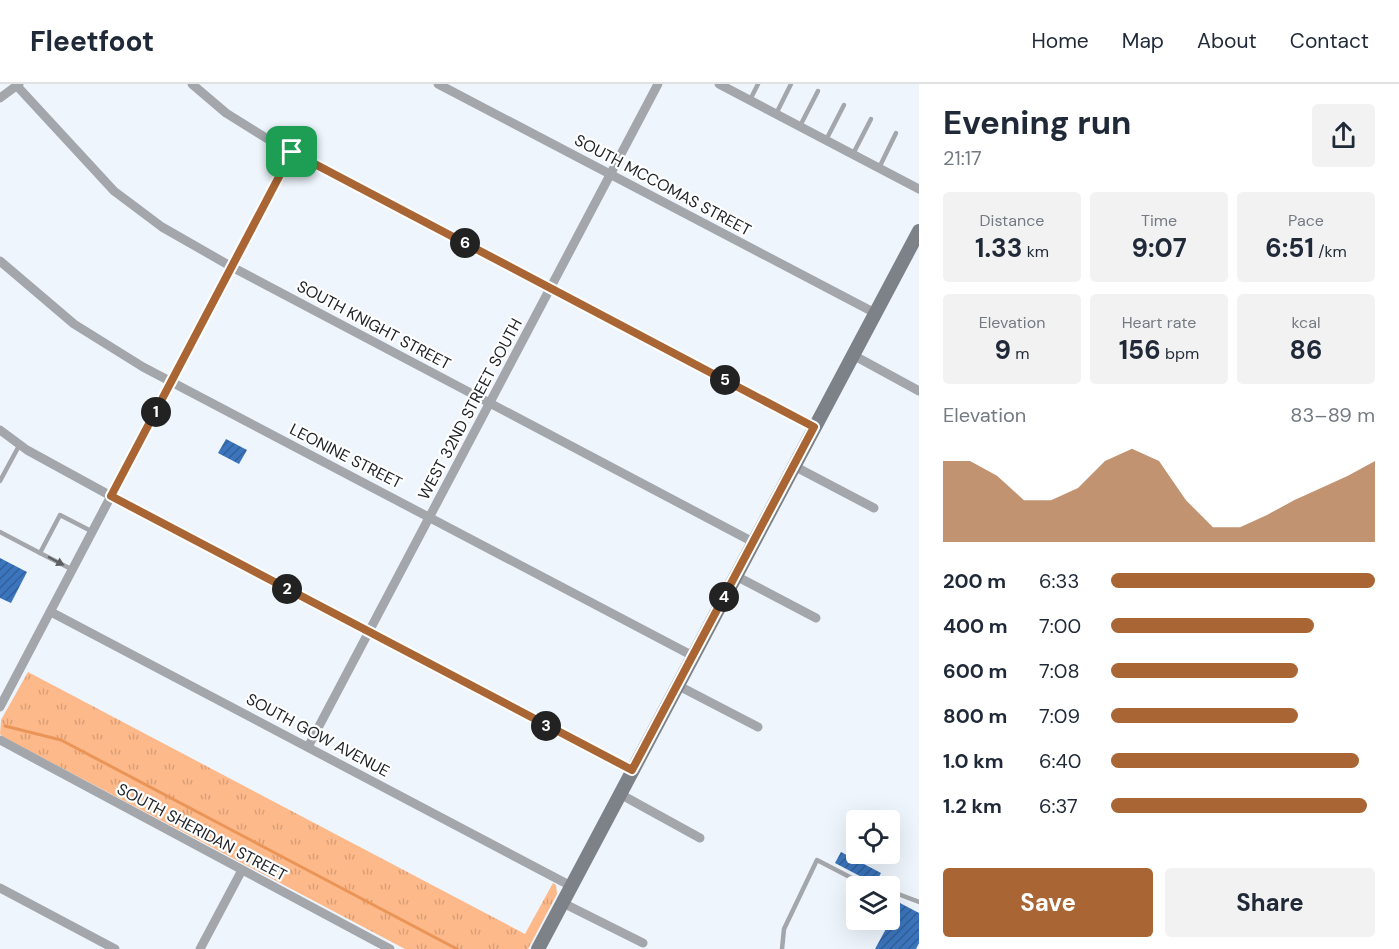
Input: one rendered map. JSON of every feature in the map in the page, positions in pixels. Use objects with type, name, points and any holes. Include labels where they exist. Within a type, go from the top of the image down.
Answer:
[{"type":"street","points":[[192,84],[244,126],[814,427]]},
{"type":"street","name":"SOUTH MCCOMAS STREET","points":[[438,84],[875,313]]},
{"type":"street","name":"WEST 32ND STREET SOUTH","points":[[308,747],[658,84]]},
{"type":"street","points":[[719,84],[919,189]]},
{"type":"street","points":[[0,98],[18,85]]},
{"type":"street","name":"SOUTH KNIGHT STREET","points":[[18,85],[114,191],[162,227],[232,267],[753,542]]},
{"type":"street","points":[[0,707],[292,152]]},
{"type":"street","points":[[538,949],[814,427],[917,240]]},
{"type":"street","name":"LEONINE STREET","points":[[0,261],[74,324],[171,382],[693,656]]},
{"type":"street","points":[[853,355],[919,390]]},
{"type":"street","points":[[0,429],[21,444],[111,496],[632,770]]},
{"type":"street","points":[[794,466],[874,508]]},
{"type":"street","points":[[735,576],[816,618]]},
{"type":"street","name":"SOUTH GOW AVENUE","points":[[51,612],[572,886]]},
{"type":"street","points":[[677,685],[758,727]]},
{"type":"street","name":"SOUTH SHERIDAN STREET","points":[[0,741],[390,949]]},
{"type":"street","points":[[620,794],[700,838]]},
{"type":"street","points":[[200,949],[242,870]]},
{"type":"street","points":[[0,888],[115,949]]},
{"type":"street","points":[[562,903],[643,943]]},
{"type":"lane","points":[[750,100],[758,84]]},
{"type":"lane","points":[[776,114],[791,84]]},
{"type":"lane","points":[[800,126],[818,91]]},
{"type":"lane","points":[[826,140],[844,105]]},
{"type":"lane","points":[[853,154],[871,119]]},
{"type":"lane","points":[[879,168],[896,133]]},
{"type":"lane","points":[[0,481],[21,444]]},
{"type":"lane","points":[[40,553],[60,515],[93,532]]},
{"type":"lane","points":[[0,532],[73,570]]},
{"type":"lane","points":[[782,949],[784,929],[817,860],[848,876]]},
{"type":"lane","points":[[900,895],[919,902]]},
{"type":"green space","points":[[28,672],[525,934],[553,883],[556,885],[557,894],[528,949],[405,949],[3,737],[0,734],[1,720]]},
{"type":"building","points":[[226,439],[247,450],[239,464],[218,453]]},
{"type":"building","points":[[0,558],[27,572],[11,603],[0,598]]},
{"type":"building","points":[[841,852],[846,855],[846,864],[864,864],[881,873],[879,876],[860,876],[835,863]]},
{"type":"building","points":[[900,903],[919,913],[919,943],[916,949],[875,949],[885,930],[900,930]]},
{"type":"waterway","points":[[5,726],[61,740],[457,949]]},
{"type":"route","points":[[292,152],[814,427],[632,770],[111,496],[292,152]]}]
